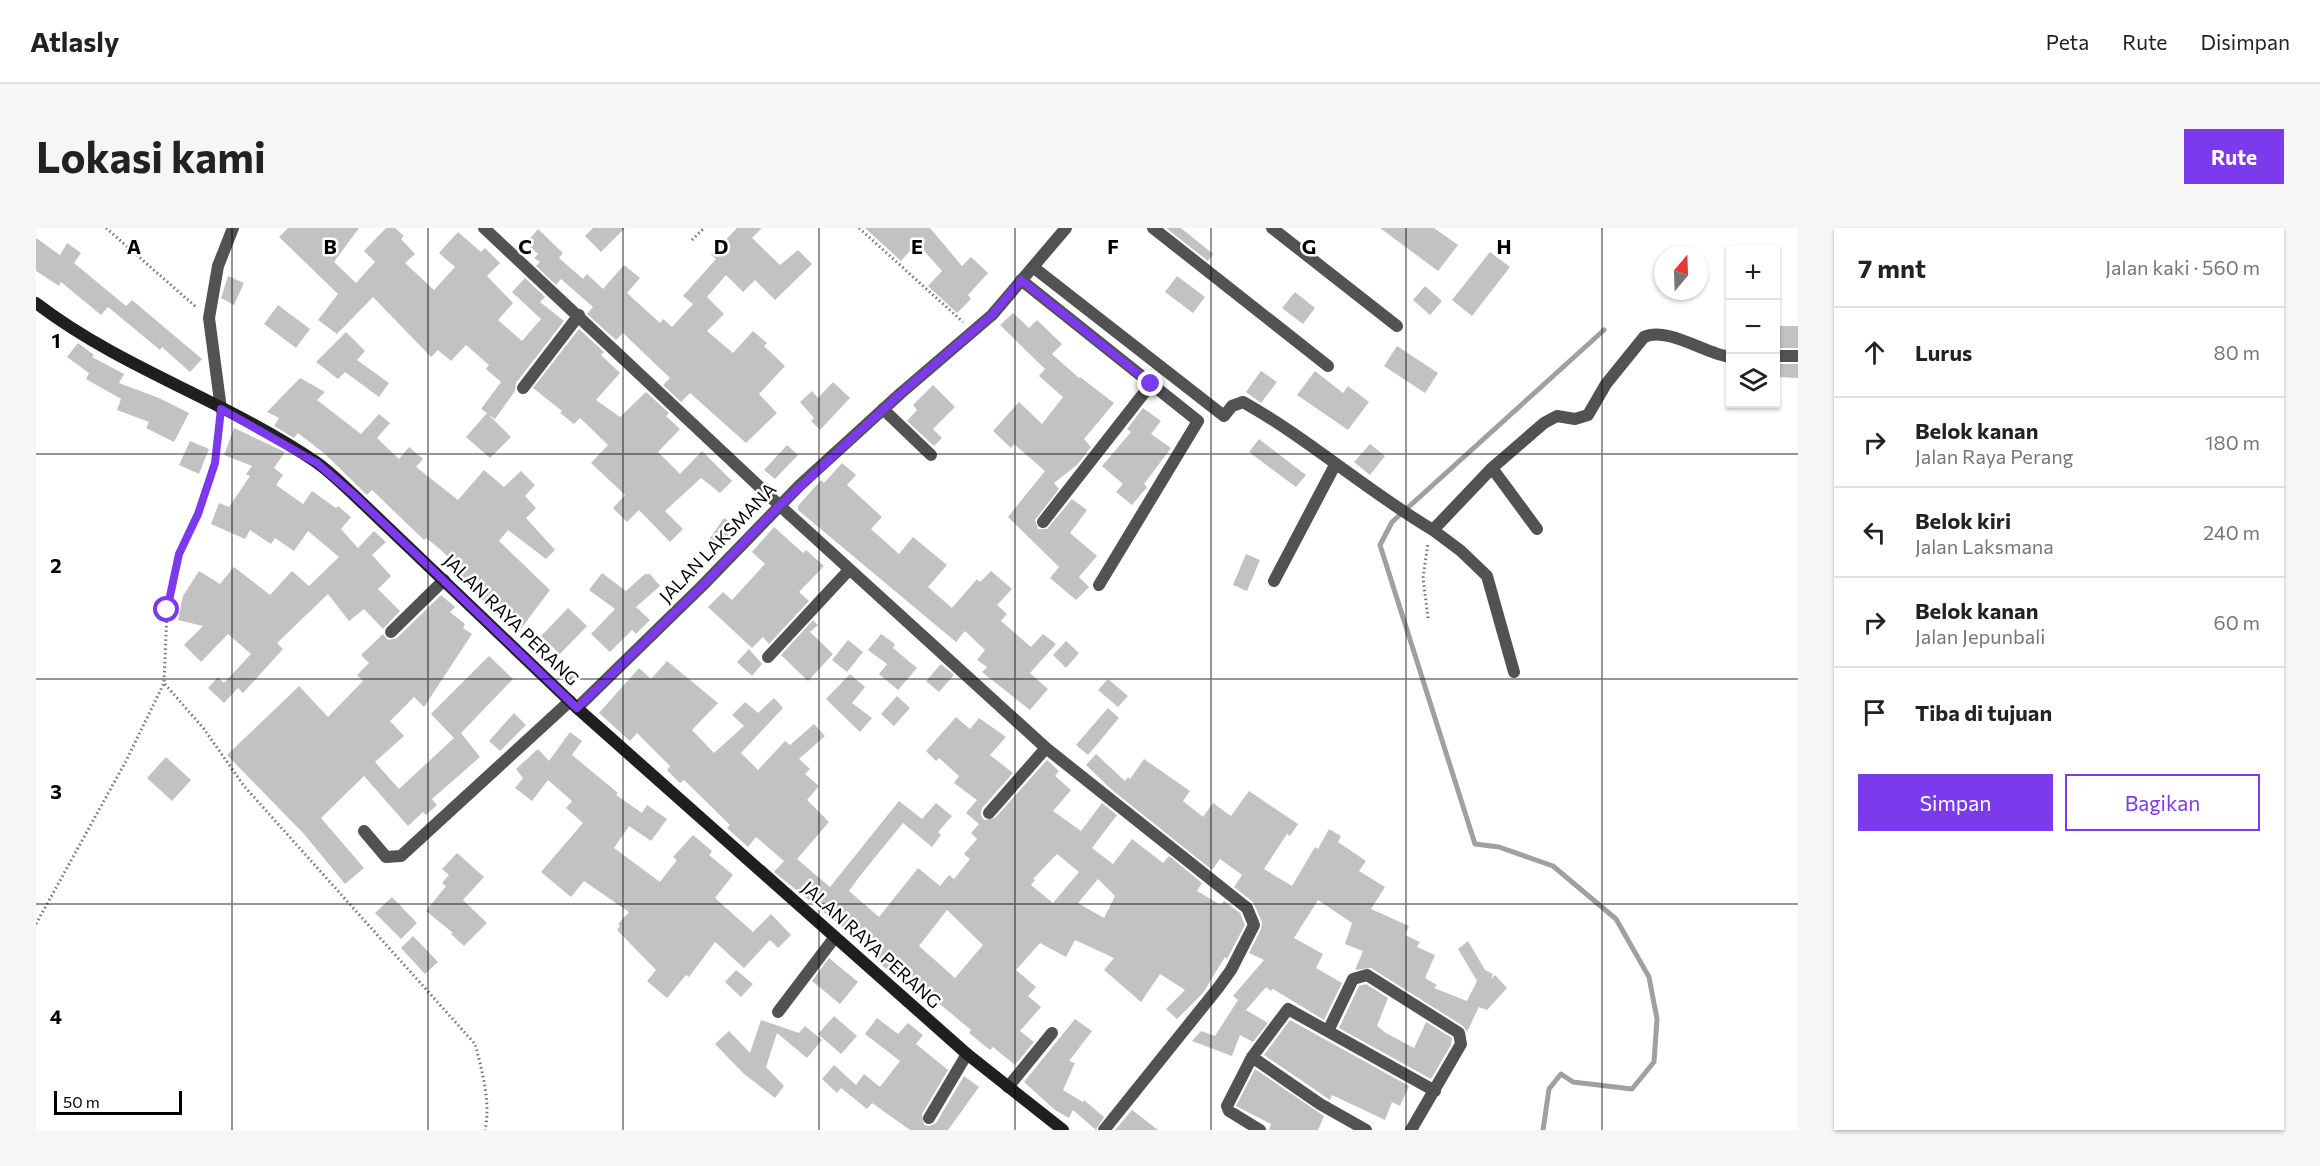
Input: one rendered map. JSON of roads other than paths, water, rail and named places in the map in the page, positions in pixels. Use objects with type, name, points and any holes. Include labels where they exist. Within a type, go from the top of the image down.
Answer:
[{"type":"main road","name":"JALAN RAYA PERANG","points":[[36,303],[74,331],[317,463],[444,580],[573,704],[968,1054],[1063,1130]]},
{"type":"street","points":[[221,409],[209,318],[218,266],[233,228]]},
{"type":"street","points":[[484,228],[579,315],[779,506],[1046,748],[1247,908],[1253,917],[1251,932],[1231,970],[1104,1130]]},
{"type":"street","name":"JALAN LAKSMANA","points":[[364,831],[386,856],[401,856],[702,586],[779,506],[883,409],[992,315],[1066,228]]},
{"type":"street","points":[[1153,228],[1328,366]]},
{"type":"street","points":[[1272,228],[1397,326]]},
{"type":"street","points":[[1033,267],[1224,416],[1232,406],[1243,402],[1263,413],[1461,551],[1487,576],[1514,672]]},
{"type":"street","points":[[1021,280],[1198,421],[1099,585]]},
{"type":"street","points":[[523,388],[579,315]]},
{"type":"street","points":[[1433,530],[1492,468],[1553,418],[1581,419],[1588,415],[1613,376],[1640,341],[1651,334],[1666,335],[1726,355]]},
{"type":"street","points":[[1780,356],[1798,356]]},
{"type":"street","points":[[1043,522],[1151,384]]},
{"type":"street","points":[[883,409],[931,455]]},
{"type":"street","points":[[1274,581],[1335,465]]},
{"type":"street","points":[[1492,468],[1537,529]]},
{"type":"street","points":[[768,657],[849,570]]},
{"type":"street","points":[[391,632],[444,580]]},
{"type":"street","points":[[989,813],[1046,748]]},
{"type":"street","points":[[778,1012],[835,937]]},
{"type":"street","points":[[1328,1031],[1353,979],[1362,975],[1372,976],[1456,1030],[1461,1036],[1461,1044],[1411,1130]]},
{"type":"street","points":[[1260,1130],[1228,1111],[1227,1106],[1252,1057],[1288,1009],[1435,1091]]},
{"type":"street","points":[[1008,1087],[1052,1033]]},
{"type":"street","points":[[929,1118],[968,1054]]},
{"type":"street","points":[[1252,1057],[1320,1104],[1366,1130]]},
{"type":"waterway","points":[[1543,1130],[1549,1089],[1561,1074],[1573,1082],[1632,1089],[1654,1062],[1657,1019],[1649,977],[1616,919],[1553,866],[1499,847],[1475,844],[1380,545],[1392,522],[1604,330]]}]
